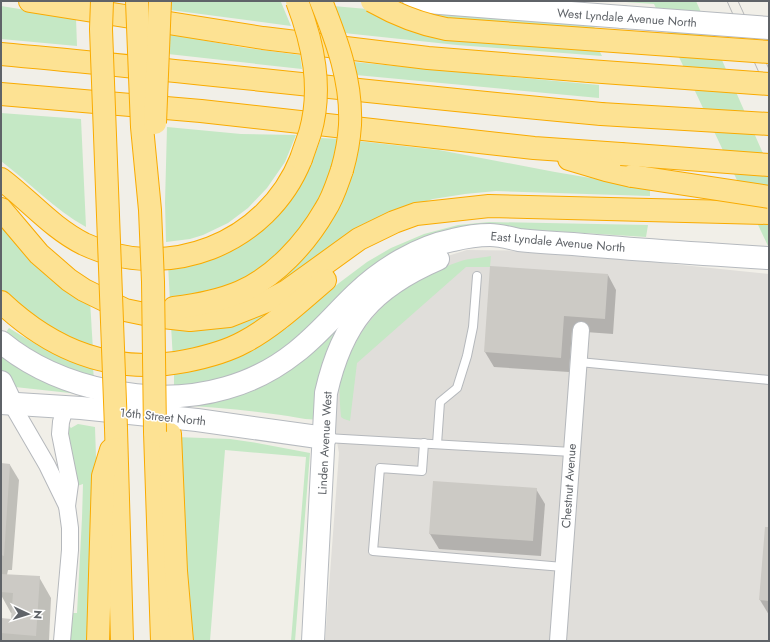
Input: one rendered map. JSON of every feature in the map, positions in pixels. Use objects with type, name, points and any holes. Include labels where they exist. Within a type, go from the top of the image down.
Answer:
[{"type":"highway","points":[[30,1],[270,39],[443,59],[769,84]]},
{"type":"highway","points":[[98,1],[101,29],[118,478],[122,641]]},
{"type":"highway","points":[[101,29],[102,1]]},
{"type":"highway","points":[[137,1],[142,127],[150,210],[162,433],[182,641]]},
{"type":"highway","points":[[150,210],[160,1]]},
{"type":"highway","points":[[1,179],[42,215],[84,244],[131,259],[153,259],[184,256],[200,252],[233,238],[258,220],[271,207],[294,175],[310,132],[316,88],[316,70],[309,34],[297,1]]},
{"type":"highway","points":[[125,310],[175,308],[200,304],[231,295],[255,284],[280,266],[310,234],[326,209],[334,194],[342,170],[350,125],[345,71],[341,54],[321,1]]},
{"type":"highway","points":[[372,1],[389,11],[412,20],[428,25],[446,28],[769,52]]},
{"type":"highway","points":[[1,54],[520,107],[601,114],[769,124]]},
{"type":"highway","points":[[1,94],[201,111],[534,148],[769,165]]},
{"type":"highway","points":[[534,148],[606,170],[632,176],[769,197]]},
{"type":"highway","points":[[1,209],[39,254],[58,271],[84,290],[125,310],[154,316],[182,319],[204,319],[228,316],[255,306],[287,291],[360,239],[394,222],[416,214],[489,206],[769,213]]},
{"type":"highway","points":[[1,302],[23,322],[46,338],[59,345],[89,356],[119,363],[143,366],[163,365],[193,360],[218,353],[244,342],[274,323],[336,270],[390,234],[454,209]]},
{"type":"highway","points":[[98,641],[103,476],[116,430]]},
{"type":"highway","points":[[162,433],[162,641]]},
{"type":"main road","name":"West Lyndale Avenue North","points":[[414,1],[769,28]]},
{"type":"main road","name":"East Lyndale Avenue North","points":[[1,342],[25,360],[73,382],[92,387],[144,396],[185,395],[226,388],[259,375],[287,359],[310,341],[368,282],[400,261],[425,249],[458,239],[492,235],[520,240],[769,258]]},
{"type":"main road","name":"Linden Avenue West","points":[[314,641],[325,438],[326,392],[334,363],[346,335],[354,321],[375,296],[395,281],[429,263],[457,251],[520,240]]},
{"type":"main road","points":[[1,382],[6,403]]},
{"type":"main road","name":"16th Street North","points":[[6,403],[197,420],[325,438]]},
{"type":"street","name":"Chestnut Avenue","points":[[558,641],[581,330]]},
{"type":"street","points":[[6,403],[47,465],[67,506]]},
{"type":"street","points":[[62,641],[70,550],[70,528],[67,506],[70,484],[60,434],[61,422],[65,408]]},
{"type":"lane","points":[[437,444],[440,402],[457,388],[467,356],[473,327],[478,276]]},
{"type":"lane","points":[[578,362],[769,380]]},
{"type":"lane","points":[[325,438],[572,452]]},
{"type":"lane","points":[[424,443],[422,471],[380,468],[373,551],[563,567]]},
{"type":"shaded area","points":[[467,250],[547,251],[769,274],[769,641],[325,641],[339,453],[332,414],[334,379],[361,321],[428,262]]},
{"type":"green space","points":[[170,1],[281,2],[291,26],[170,10]]},
{"type":"green space","points":[[611,1],[696,1],[769,167],[769,248],[654,4]]},
{"type":"green space","points":[[1,6],[76,18],[77,46],[1,39]]},
{"type":"green space","points":[[333,6],[367,9],[599,50],[602,56],[457,45],[344,33]]},
{"type":"green space","points":[[414,12],[595,27],[590,32],[452,21]]},
{"type":"green space","points":[[169,34],[246,48],[300,55],[302,69],[168,54]]},
{"type":"green space","points":[[354,62],[599,85],[599,98],[356,75]]},
{"type":"green space","points":[[1,113],[81,119],[86,227],[63,212],[1,161]]},
{"type":"green space","points":[[167,127],[241,134],[296,135],[285,162],[267,188],[248,208],[228,223],[203,235],[190,239],[166,242],[165,203]]},
{"type":"green space","points":[[321,138],[340,139],[319,206],[276,260],[230,289],[170,303],[168,263],[292,195],[309,168]]},
{"type":"green space","points":[[358,141],[439,150],[650,188],[650,196],[496,191],[433,199],[405,208],[265,296],[270,279]]},
{"type":"green space","points":[[1,221],[90,301],[93,350],[19,309],[1,290]]},
{"type":"green space","points":[[489,222],[648,225],[646,237],[505,228],[476,229],[292,347],[229,379],[174,388],[174,371],[257,346],[287,328],[339,283],[367,262],[391,248],[424,234],[458,225]]},
{"type":"green space","points":[[491,256],[490,267],[466,267],[357,363],[350,421],[341,417],[340,383],[348,360],[363,331],[385,304],[413,283],[444,267],[468,259]]},
{"type":"green space","points":[[275,305],[279,311],[259,326],[173,359],[171,326]]},
{"type":"green space","points":[[343,317],[318,419],[305,419],[242,410],[176,405],[213,398]]},
{"type":"green space","points":[[9,328],[71,361],[93,368],[94,380],[69,372],[4,335]]},
{"type":"green space","points":[[1,353],[79,394],[15,387],[10,384],[1,369]]},
{"type":"green space","points":[[78,424],[95,427],[96,457],[91,641],[70,641],[72,613],[77,613],[83,484],[77,486],[67,430],[69,426],[71,428]]},
{"type":"green space","points":[[176,437],[230,439],[310,453],[295,641],[291,641],[306,457],[225,450],[210,641],[189,641]]},
{"type":"building","points":[[490,266],[608,274],[605,319],[564,316],[561,358],[484,352]]},
{"type":"building","points":[[1,463],[10,464],[4,556],[1,555]]},
{"type":"building","points":[[433,481],[537,488],[533,541],[429,534]]},
{"type":"building","points":[[765,527],[769,527],[769,601],[759,600]]},
{"type":"building","points":[[1,574],[40,576],[36,636],[1,633],[1,618],[11,619],[13,593],[1,592]]},
{"type":"tram line","points":[[727,1],[769,95]]},
{"type":"tram line","points":[[738,1],[769,69]]}]
